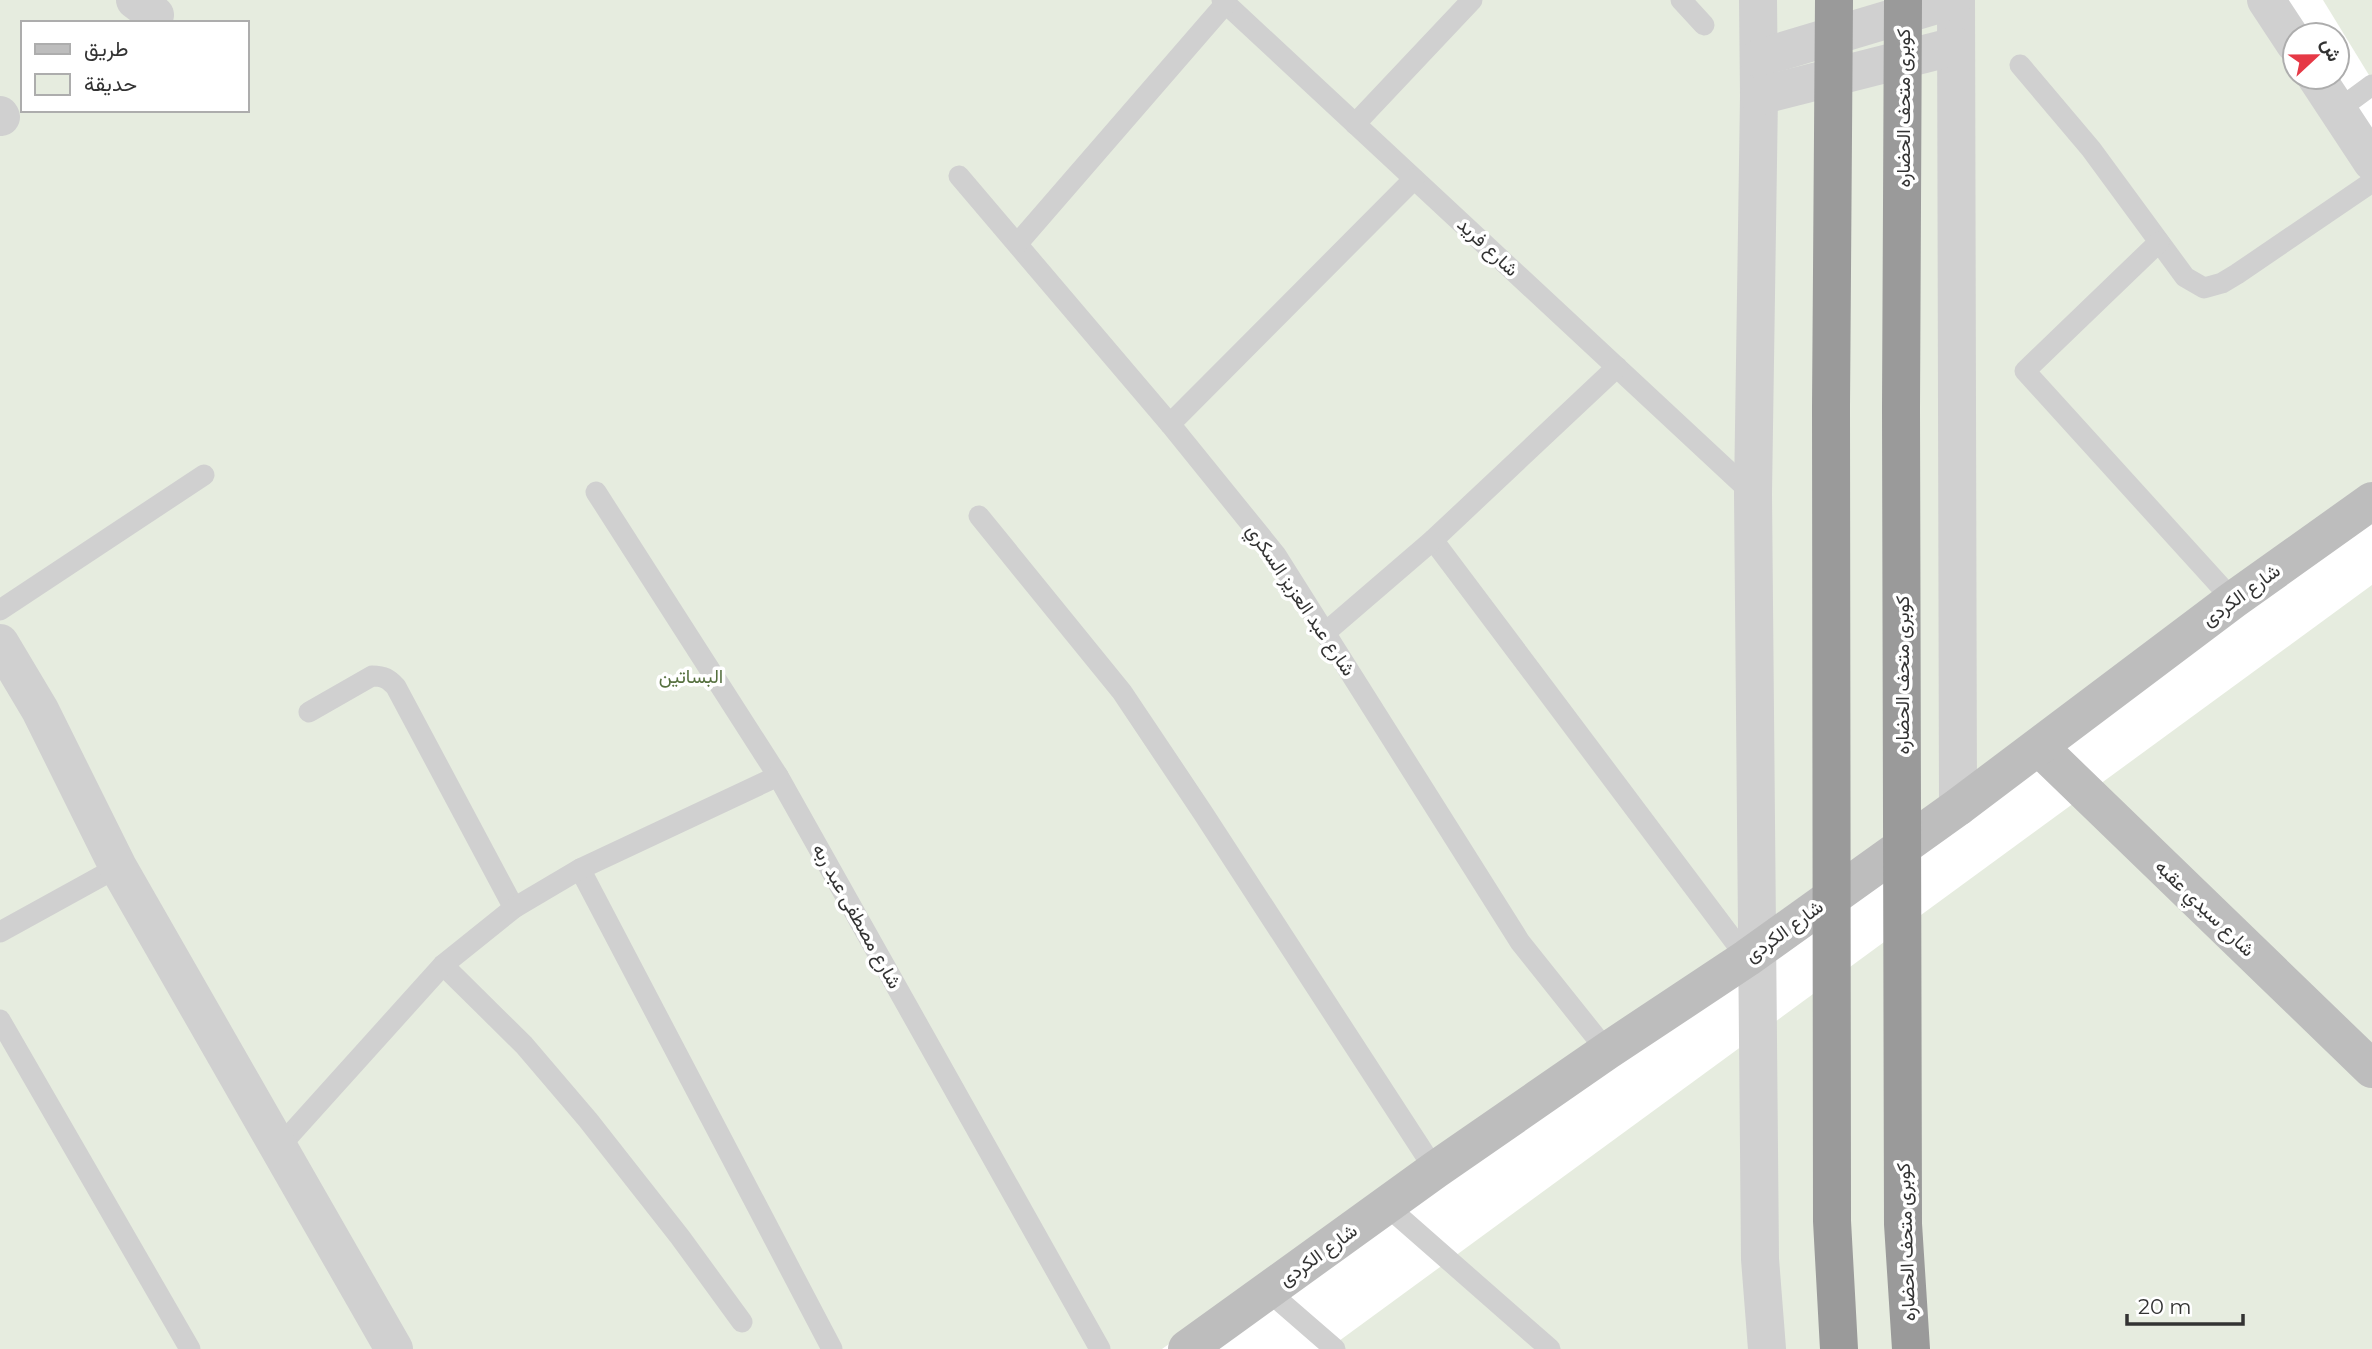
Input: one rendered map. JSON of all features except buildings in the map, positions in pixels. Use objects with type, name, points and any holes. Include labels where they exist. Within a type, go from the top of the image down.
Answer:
[{"type":"highway","points":[[1834,0],[1831,407],[1832,1221],[1839,1349]]},
{"type":"highway","name":"كوبرى متحف الحضاره","points":[[1903,0],[1903,1196],[1911,1349]]},
{"type":"street","points":[[1758,0],[1752,954],[1760,1259],[1767,1349]]},
{"type":"street","points":[[1759,58],[1954,0],[1958,807]]},
{"type":"street","points":[[2266,0],[2281,23]]},
{"type":"street","points":[[1759,96],[1956,46]]},
{"type":"street","points":[[2325,91],[2372,162]]},
{"type":"street","name":"شارع الكردى","points":[[1187,1349],[1435,1170],[1752,954],[1958,807],[2233,600],[2371,502]]},
{"type":"street","points":[[0,643],[40,710],[118,867],[394,1349]]},
{"type":"street","name":"شارع سيدي عقبه","points":[[2039,747],[2372,1069]]},
{"type":"lane","points":[[1355,124],[1472,0]]},
{"type":"lane","points":[[1681,0],[1704,25]]},
{"type":"lane","points":[[1018,243],[1224,2]]},
{"type":"lane","name":"شارع فريد","points":[[1224,2],[1753,494]]},
{"type":"lane","points":[[2020,65],[2091,149],[2185,277],[2204,288],[2222,283],[2237,274],[2372,182]]},
{"type":"lane","points":[[2338,110],[2372,85]]},
{"type":"lane","name":"شارع عبد العزيز السكري","points":[[959,176],[1170,424],[1276,555],[1520,942],[1607,1051]]},
{"type":"lane","points":[[1170,424],[1414,179]]},
{"type":"lane","points":[[2159,242],[2025,371],[2233,600]]},
{"type":"lane","points":[[1325,632],[1433,540],[1617,367]]},
{"type":"lane","points":[[0,610],[204,475]]},
{"type":"lane","name":"شارع مصطفى عبد ربه","points":[[596,492],[778,776],[1100,1349]]},
{"type":"lane","points":[[979,516],[1122,692],[1435,1170]]},
{"type":"lane","points":[[1433,540],[1752,954]]},
{"type":"lane","points":[[309,712],[372,676],[389,679],[396,687],[514,908]]},
{"type":"lane","points":[[279,1147],[443,965],[514,908],[580,869],[778,776]]},
{"type":"lane","points":[[0,932],[118,867]]},
{"type":"lane","points":[[580,869],[832,1349]]},
{"type":"lane","points":[[443,965],[524,1045],[580,1111],[680,1237],[743,1322]]},
{"type":"lane","points":[[0,1020],[190,1349]]},
{"type":"lane","points":[[1387,1206],[1550,1349]]},
{"type":"lane","points":[[1268,1291],[1335,1349]]},
{"type":"green space","name":"البساتين","points":[[0,0],[2251,0],[2281,47],[2281,91],[2309,91],[2372,191],[2372,492],[1162,1349],[0,1349]]},
{"type":"green space","points":[[2323,0],[2372,0],[2372,80],[2351,46],[2351,21],[2336,21]]},
{"type":"green space","points":[[2372,585],[2372,1349],[1328,1349]]}]
